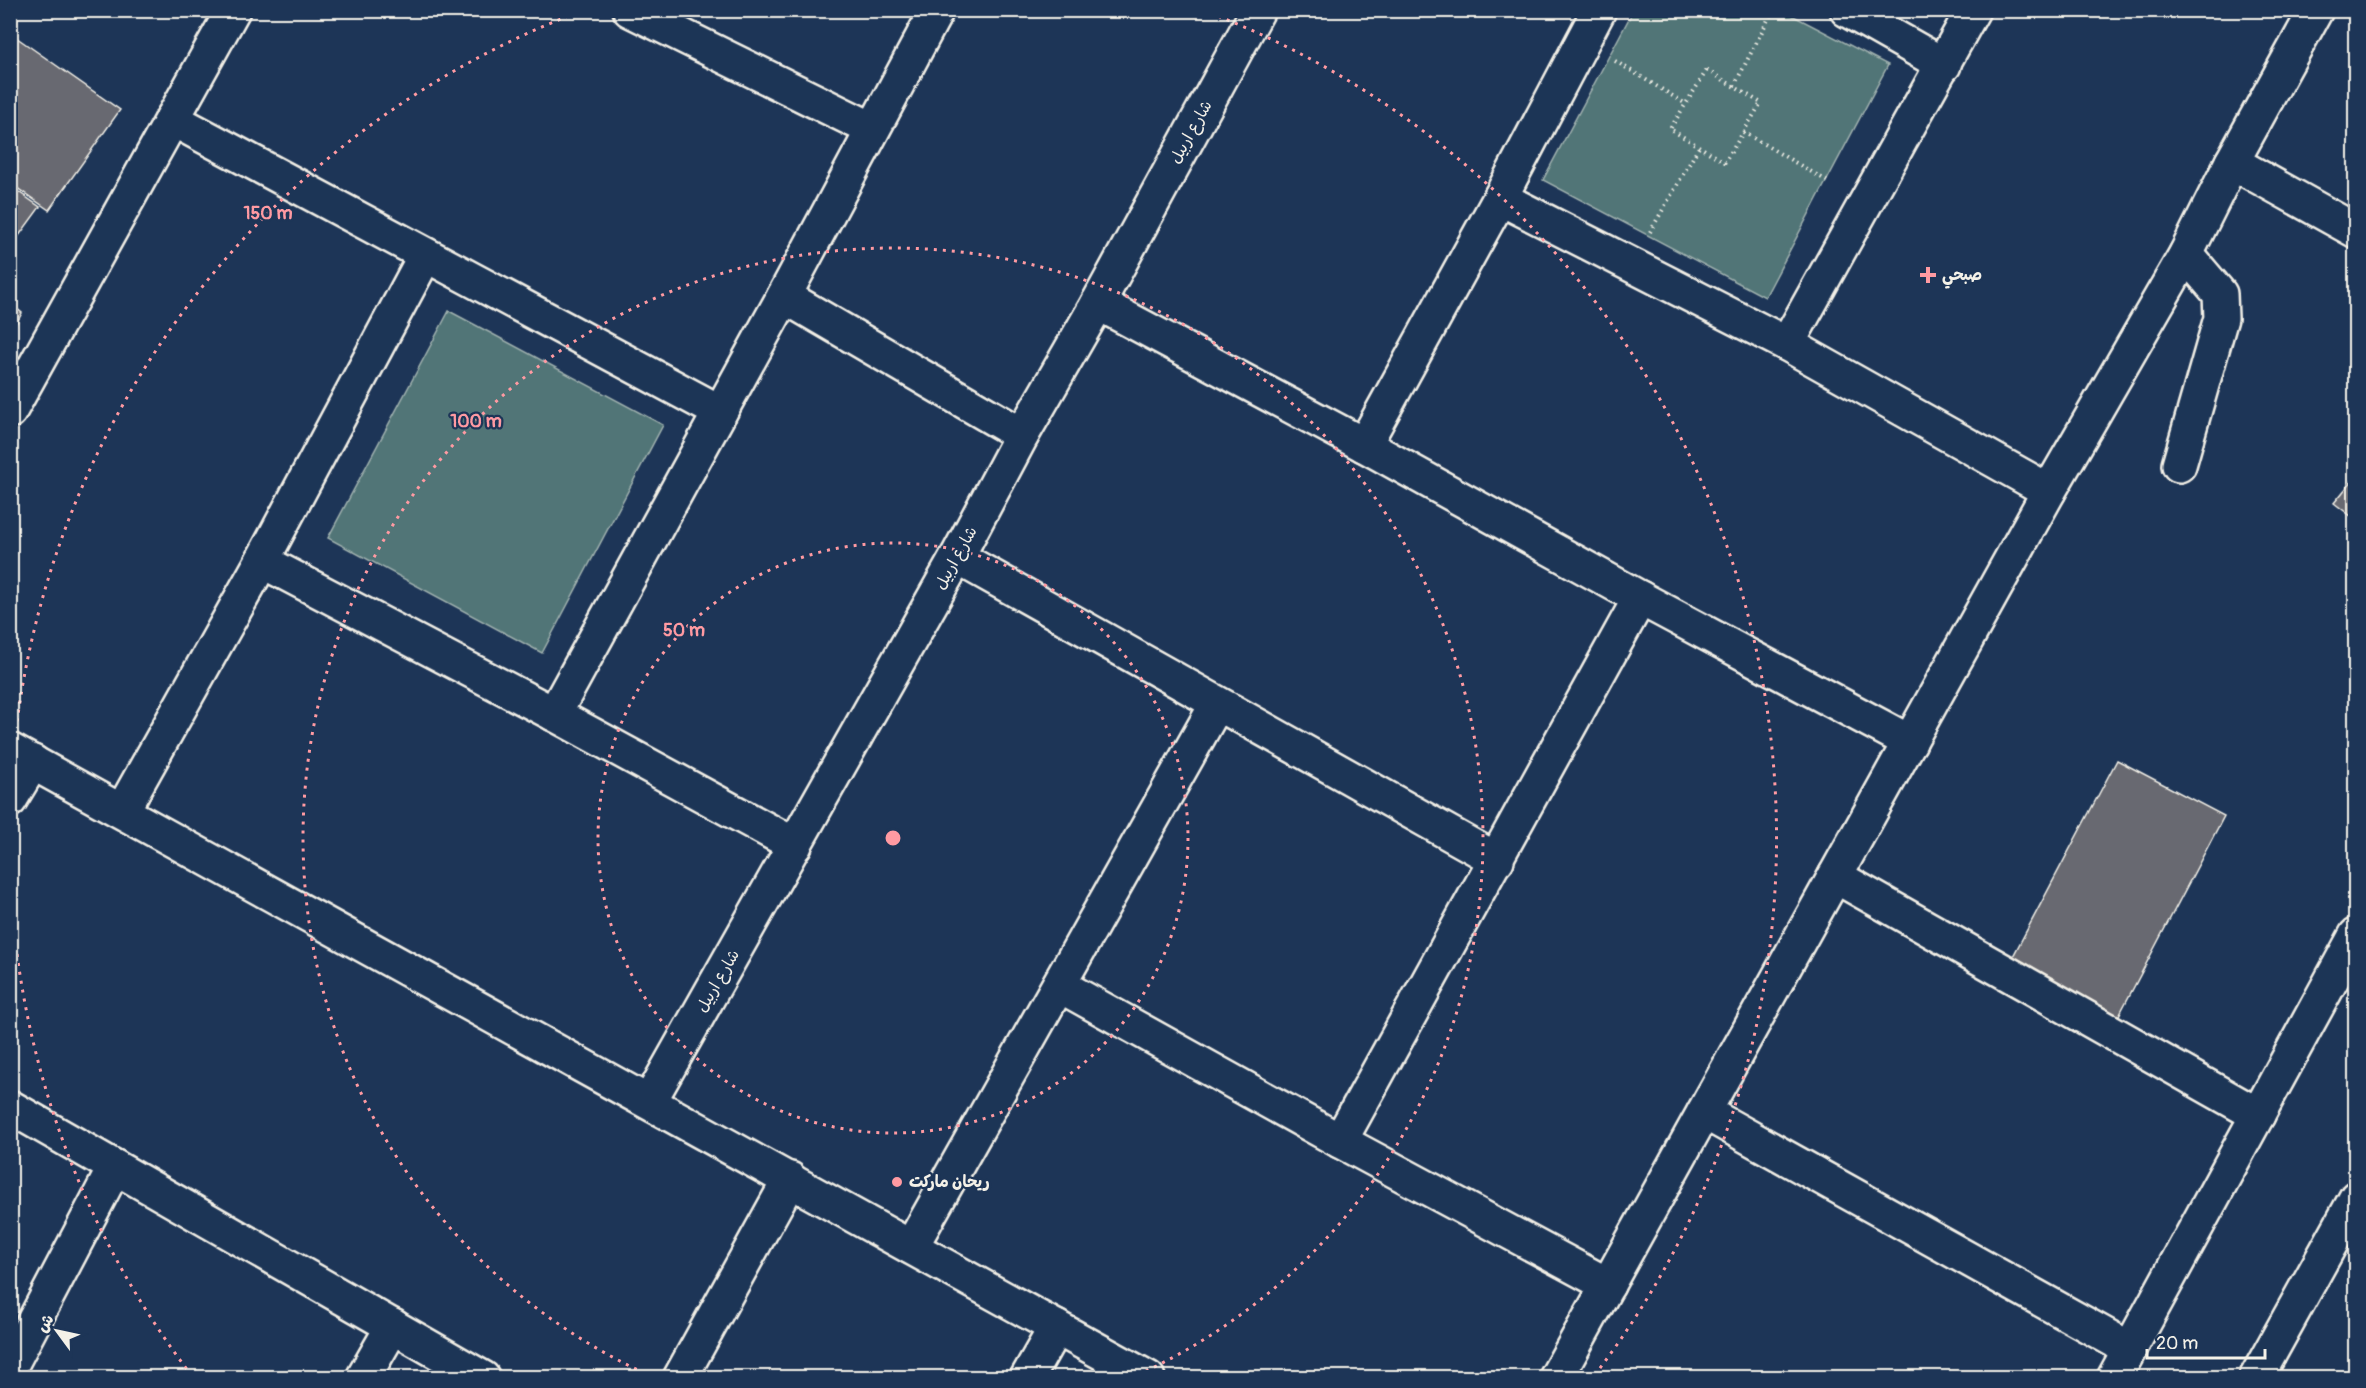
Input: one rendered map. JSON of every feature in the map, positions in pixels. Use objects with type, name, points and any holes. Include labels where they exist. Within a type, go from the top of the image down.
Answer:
[{"type":"street","points":[[10,411],[233,10]]},
{"type":"street","points":[[630,10],[872,129]]},
{"type":"street","points":[[554,714],[784,296],[937,10]]},
{"type":"street","name":"شارع اربيل","points":[[649,1102],[957,557],[1022,435],[1098,303],[1258,10]]},
{"type":"street","points":[[1364,445],[1500,198],[1599,10]]},
{"type":"street","points":[[1847,10],[1944,65]]},
{"type":"street","points":[[1787,344],[1973,10]]},
{"type":"street","points":[[1556,1377],[2049,491],[2186,254],[2232,162],[2316,10]]},
{"type":"street","points":[[172,119],[720,412]]},
{"type":"street","points":[[2232,162],[2355,231]]},
{"type":"street","points":[[1500,198],[1787,344],[2049,491]]},
{"type":"street","points":[[2180,465],[2221,318],[2220,294],[2186,254]]},
{"type":"street","points":[[122,811],[261,561],[425,255]]},
{"type":"street","points":[[784,296],[1022,435]]},
{"type":"street","points":[[1098,303],[1910,742]]},
{"type":"street","points":[[957,557],[1497,860]]},
{"type":"street","points":[[261,561],[554,714],[795,845]]},
{"type":"street","points":[[1340,1142],[1640,598]]},
{"type":"street","points":[[911,1247],[1217,704]]},
{"type":"street","points":[[10,800],[22,756],[1148,1377]]},
{"type":"street","points":[[1835,876],[2258,1115]]},
{"type":"street","points":[[2114,1377],[2355,937]]},
{"type":"street","points":[[1059,985],[1340,1142],[1608,1285]]},
{"type":"street","points":[[10,1107],[483,1377]]},
{"type":"street","points":[[1704,1112],[2130,1349]]},
{"type":"street","points":[[10,1367],[115,1167]]},
{"type":"street","points":[[680,1377],[790,1179]]},
{"type":"street","points":[[2256,1377],[2355,1198]]},
{"type":"street","points":[[363,1377],[393,1326]]},
{"type":"street","points":[[1027,1377],[1056,1327]]},
{"type":"path","points":[[1734,86],[1773,10]]},
{"type":"path","points":[[1608,57],[1686,104]]},
{"type":"path","points":[[1707,70],[1734,86],[1761,103],[1725,162],[1670,129],[1707,70]]},
{"type":"path","points":[[1743,132],[1827,181]]},
{"type":"path","points":[[1648,236],[1699,147]]},
{"type":"green space","points":[[1633,11],[1784,11],[1888,65],[1765,297],[1543,180]]},
{"type":"green space","points":[[449,311],[663,425],[542,653],[328,538]]},
{"type":"building","points":[[10,33],[120,110],[49,210],[10,183]]},
{"type":"building","points":[[10,186],[40,207],[10,248]]},
{"type":"building","points":[[10,303],[22,313],[10,335]]},
{"type":"building","points":[[2356,476],[2356,520],[2334,503]]},
{"type":"building","points":[[2117,760],[2224,816],[2117,1019],[2010,962]]},
{"type":"place","name":"صبحي","points":[[1928,275]]},
{"type":"place","name":"ريحان ماركت","points":[[897,1182]]}]
